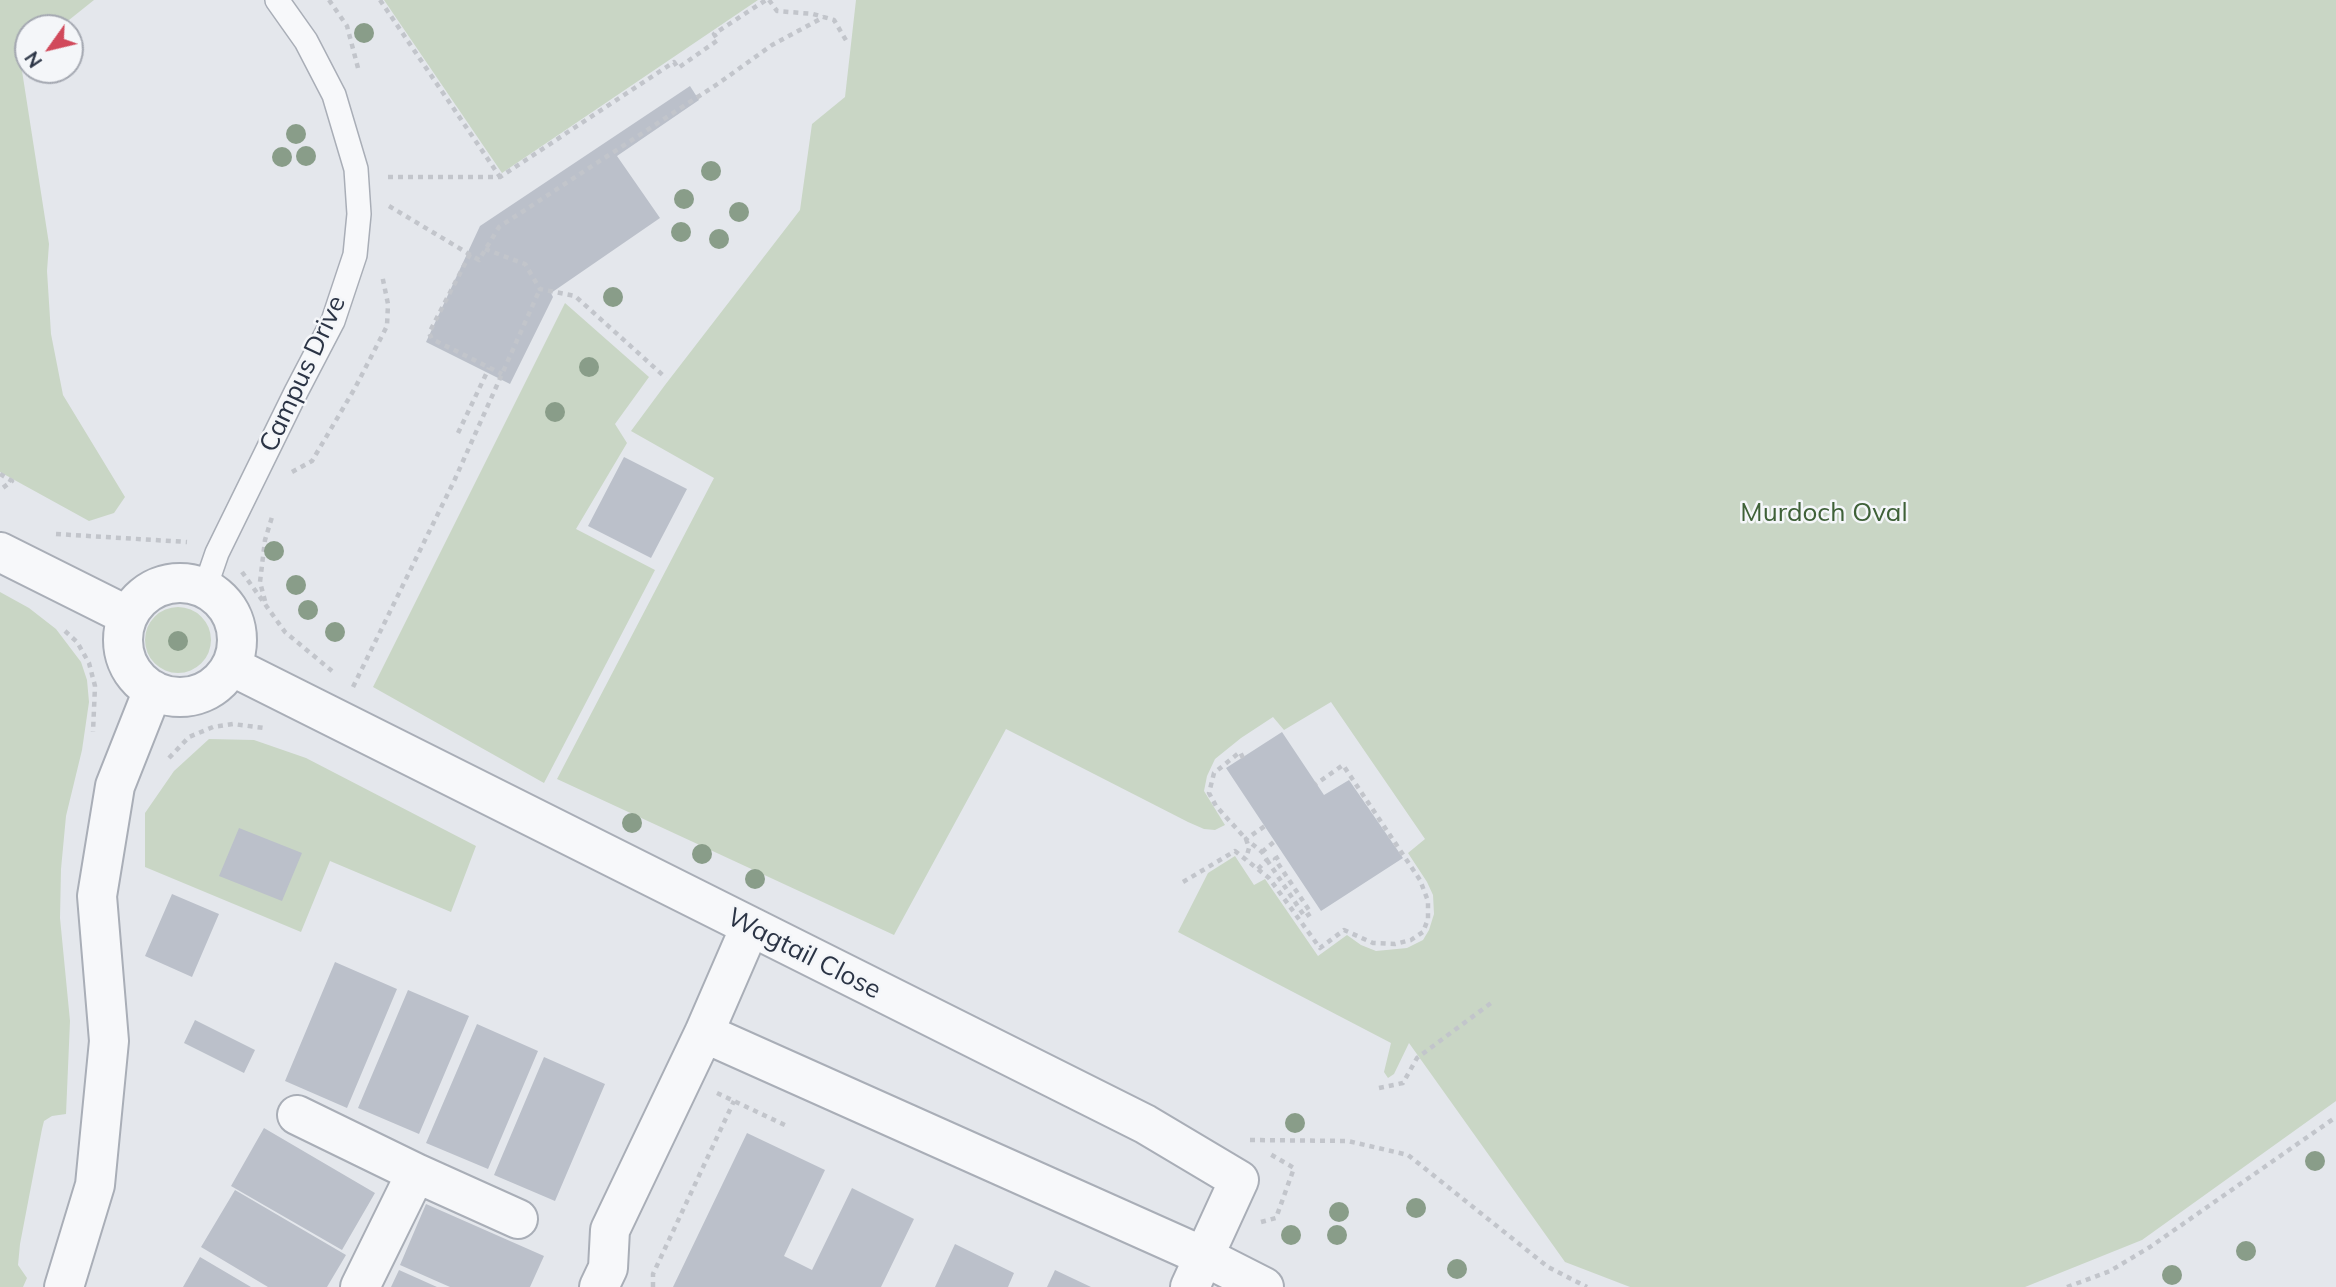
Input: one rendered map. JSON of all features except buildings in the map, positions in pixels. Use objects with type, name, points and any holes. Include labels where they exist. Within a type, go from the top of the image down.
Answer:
[{"type":"street","points":[[0,552],[128,616]]},
{"type":"street","points":[[187,582],[205,588],[220,598],[237,630],[237,649],[231,666],[220,681],[206,691],[188,697],[170,697],[153,690],[139,680],[128,666],[123,650],[122,632],[128,616],[137,601],[152,589],[169,583],[187,582]]},
{"type":"street","name":"Wagtail Close","points":[[231,666],[1145,1124],[1239,1180],[1198,1272]]},
{"type":"street","points":[[64,1287],[94,1185],[109,1041],[97,896],[115,786],[153,690]]},
{"type":"street","points":[[599,1287],[608,1268],[610,1230],[704,1033],[750,927]]},
{"type":"street","points":[[704,1033],[1198,1272],[1264,1287]]},
{"type":"street","points":[[297,1115],[519,1219]]},
{"type":"street","points":[[360,1287],[416,1173]]},
{"type":"lane","name":"Campus Drive","points":[[205,588],[217,554],[333,321],[355,255],[359,214],[356,169],[334,95],[306,41],[277,0]]},
{"type":"path","points":[[380,0],[500,177]]},
{"type":"path","points":[[388,177],[500,177],[674,62],[678,68],[718,40],[713,34],[767,0],[777,11],[834,20],[846,42]]},
{"type":"path","points":[[385,204],[479,260],[499,227],[719,83],[772,45],[824,17]]},
{"type":"path","points":[[485,249],[525,264],[540,289],[575,296],[666,378]]},
{"type":"path","points":[[470,254],[429,333],[432,339],[502,374]]},
{"type":"path","points":[[353,688],[455,479],[540,289]]},
{"type":"path","points":[[458,433],[489,368]]},
{"type":"path","points":[[0,474],[12,481],[0,490]]},
{"type":"path","points":[[167,761],[190,737],[213,727],[233,724],[270,729]]},
{"type":"path","points":[[1243,758],[1240,752],[1214,773],[1209,793],[1216,806],[1246,839],[1262,852],[1305,917],[1311,913],[1275,859],[1283,854]]},
{"type":"path","points":[[1183,882],[1236,851],[1269,878],[1320,948],[1344,930],[1373,943],[1395,944],[1411,940],[1423,932],[1428,919],[1428,901],[1420,880],[1343,765],[1316,783]]},
{"type":"path","points":[[1246,839],[1265,826]]},
{"type":"path","points":[[1246,839],[1249,848],[1246,859]]},
{"type":"path","points":[[1262,852],[1275,841]]},
{"type":"path","points":[[1258,869],[1267,860]]},
{"type":"path","points":[[1379,1088],[1402,1083],[1417,1058],[1491,1003]]},
{"type":"path","points":[[682,1077],[789,1127]]},
{"type":"path","points":[[653,1287],[653,1274],[734,1101]]},
{"type":"path","points":[[2067,1287],[2110,1271],[2150,1247],[2336,1117]]},
{"type":"path","points":[[1408,1155],[1548,1267],[1587,1287]]},
{"type":"green space","points":[[0,0],[94,0],[76,14],[14,14],[14,84],[24,84],[49,244],[47,271],[51,334],[63,395],[125,497],[114,513],[89,521],[0,472]]},
{"type":"green space","points":[[384,0],[758,0],[502,173]]},
{"type":"green space","name":"Murdoch Oval","points":[[856,0],[2336,0],[2336,1101],[2142,1240],[2025,1287],[1630,1287],[1565,1262],[1409,1043],[1394,1074],[1388,1078],[1384,1072],[1391,1043],[1178,932],[1208,873],[1235,856],[1254,885],[1265,879],[1318,956],[1347,935],[1376,951],[1407,948],[1423,940],[1434,914],[1433,895],[1408,853],[1425,839],[1331,702],[1284,730],[1273,717],[1215,759],[1204,791],[1225,825],[1215,830],[1204,829],[1188,822],[1006,729],[894,935],[557,779],[714,478],[631,431],[800,210],[812,124],[845,97]]},
{"type":"green space","points":[[565,303],[649,377],[615,424],[627,443],[576,529],[655,570],[544,783],[373,687]]},
{"type":"green space","points":[[0,592],[29,608],[56,629],[81,662],[87,680],[89,702],[82,750],[66,816],[61,869],[60,918],[70,1021],[66,1114],[52,1116],[44,1121],[42,1129],[20,1244],[18,1265],[27,1278],[23,1287],[0,1287]]},
{"type":"green space","points":[[178,607],[191,609],[201,617],[209,627],[209,653],[201,663],[191,671],[178,673],[165,671],[155,663],[147,653],[145,640],[147,627],[155,617],[165,609]]},
{"type":"green space","points":[[209,739],[254,740],[306,758],[476,846],[451,912],[330,861],[301,932],[145,867],[145,813],[174,771]]}]
